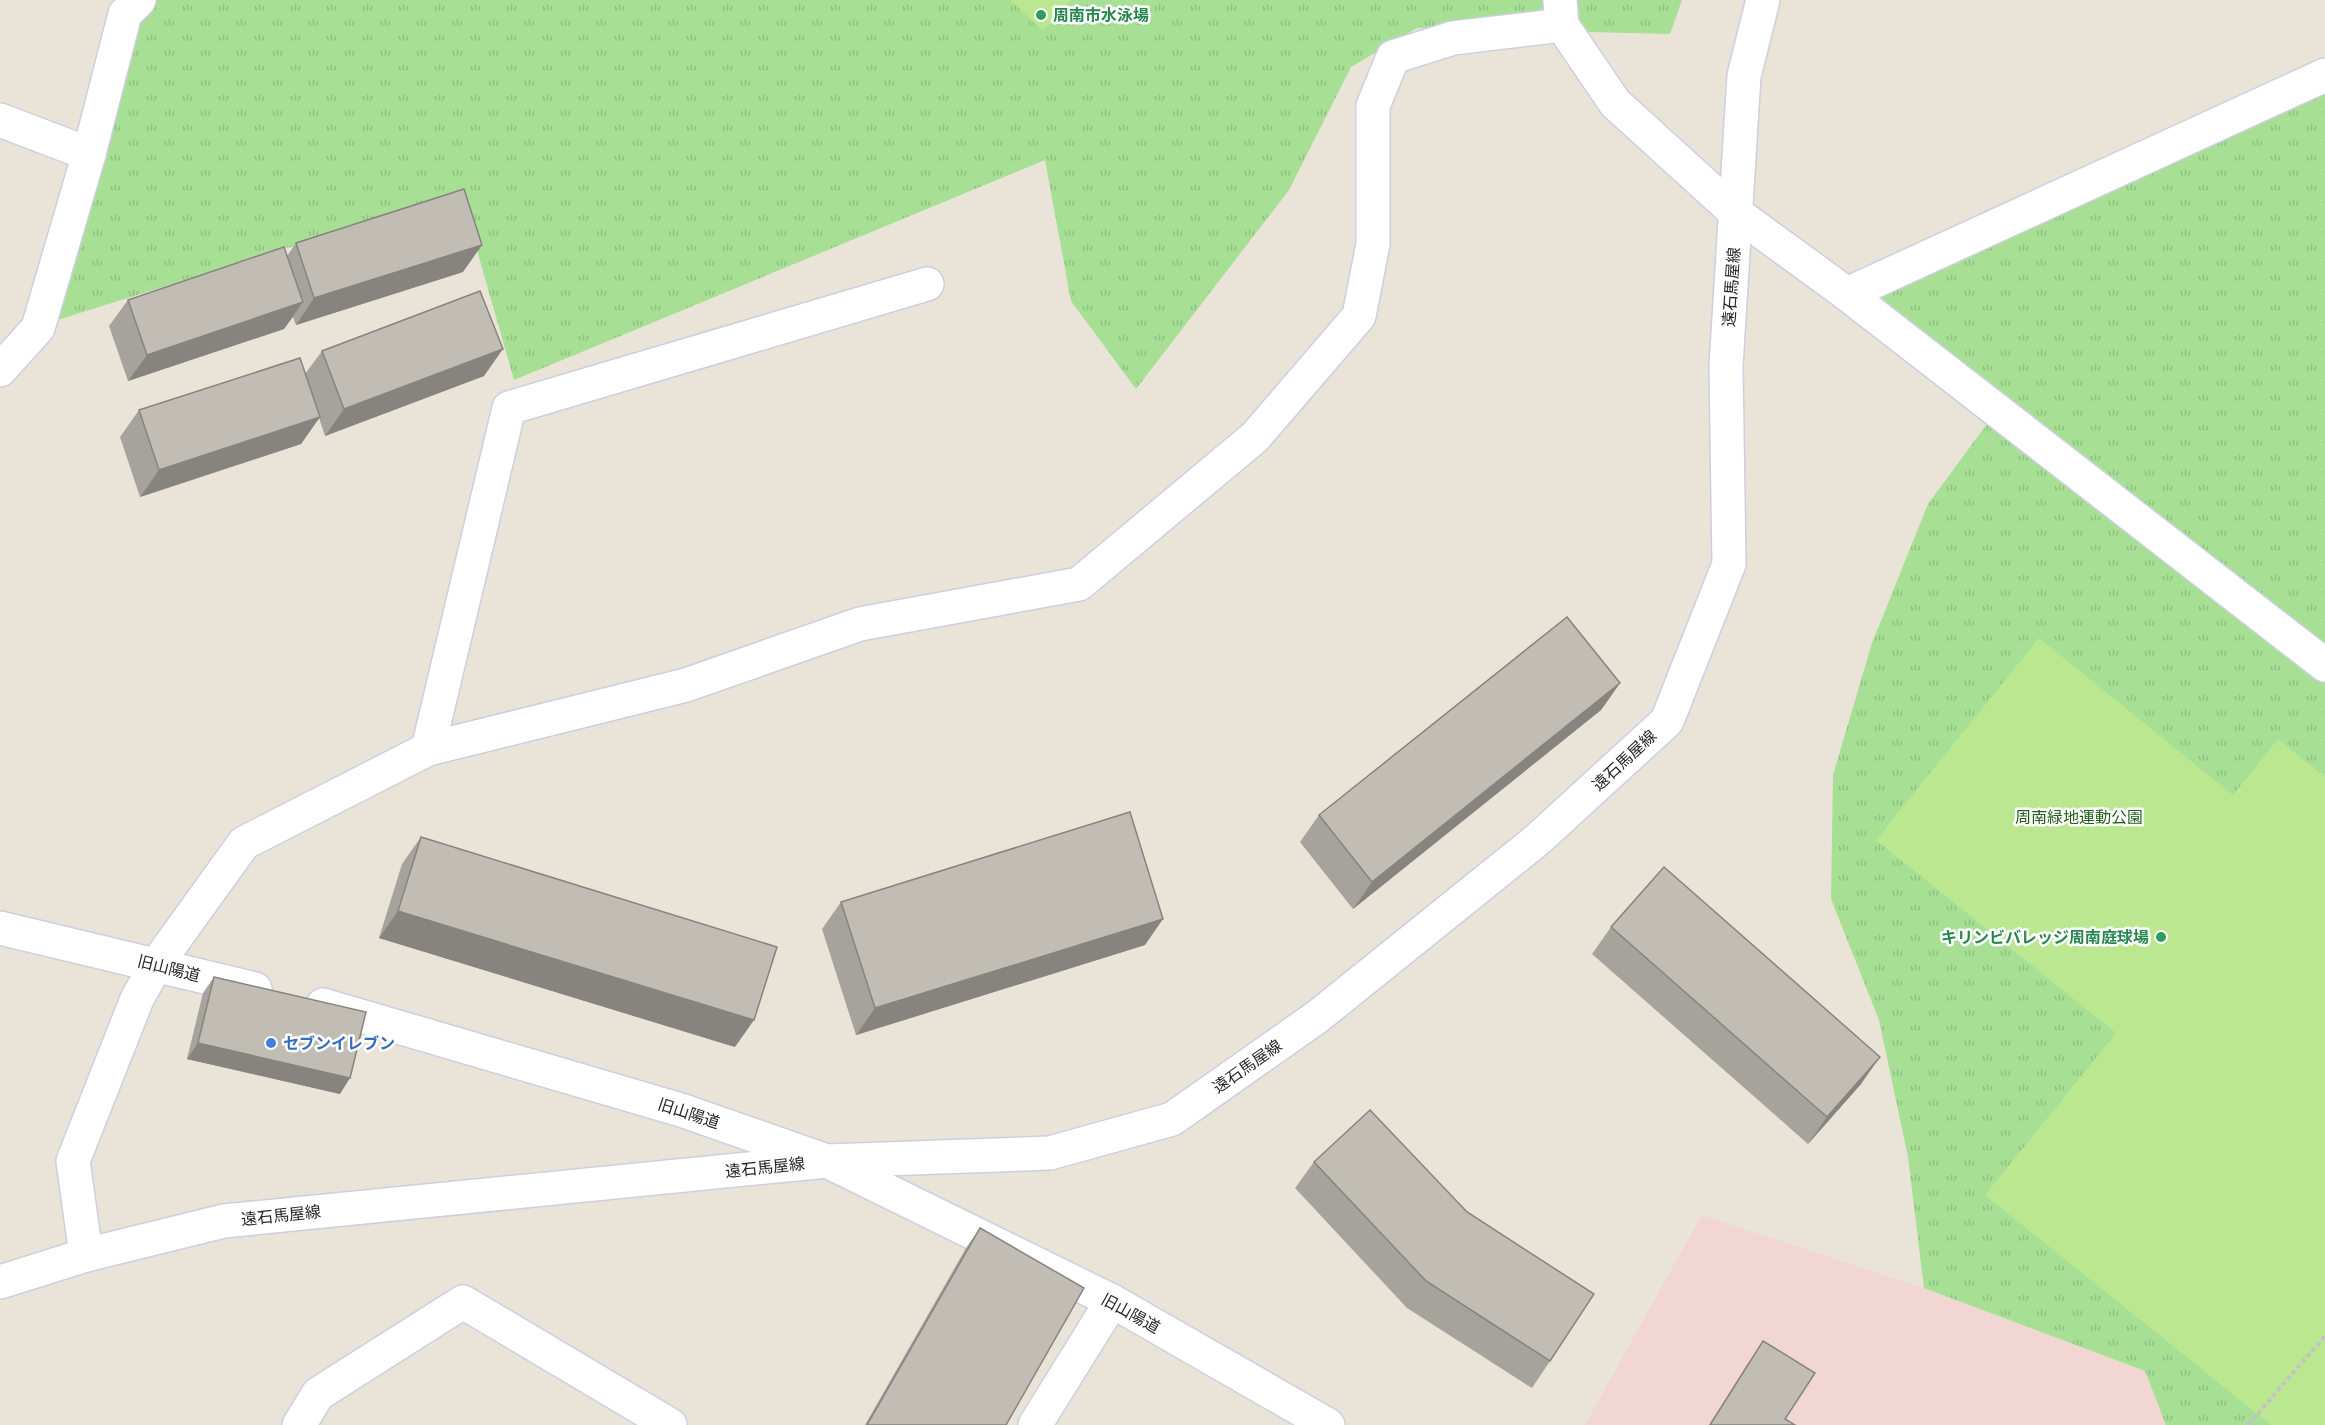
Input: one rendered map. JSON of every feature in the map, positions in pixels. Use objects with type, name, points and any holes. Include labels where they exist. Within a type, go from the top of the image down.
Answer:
[{"type":"street","points":[[0,370],[38,328],[89,154],[125,14],[139,0]]},
{"type":"street","name":"遠石馬屋線","points":[[0,1282],[87,1255],[224,1221],[827,1161],[1050,1153],[1172,1119],[1317,1017],[1510,863],[1667,721],[1729,564],[1726,366],[1744,76],[1763,0]]},
{"type":"street","points":[[87,1255],[74,1161],[137,999],[156,965],[244,843],[428,749],[686,685],[860,624],[1079,584],[1255,437],[1359,316],[1373,244],[1373,106],[1393,57],[1453,38],[1561,13],[1615,103],[1736,213],[1847,294],[2325,664]]},
{"type":"street","points":[[1847,294],[2325,75]]},
{"type":"street","points":[[0,120],[89,154]]},
{"type":"street","points":[[428,749],[509,408],[927,284]]},
{"type":"street","name":"旧山陽道","points":[[0,928],[286,996],[681,1110],[827,1161],[1112,1301],[1328,1425]]},
{"type":"street","points":[[1035,1425],[1112,1301]]},
{"type":"street","points":[[299,1425],[318,1394],[462,1302],[670,1425]]},
{"type":"path","points":[[2248,1425],[2325,1336]]},
{"type":"shaded area","points":[[1702,1215],[1924,1288],[2145,1371],[2166,1425],[1585,1425]]},
{"type":"green space","points":[[123,0],[1682,0],[1670,34],[1417,28],[1351,67],[1289,190],[1136,389],[1071,301],[1045,160],[514,380],[461,194],[54,321]]},
{"type":"green space","name":"周南市水泳場","points":[[1010,0],[1071,0],[1043,31]]},
{"type":"green space","name":"周南緑地運動公園","points":[[2325,77],[2325,1425],[2166,1425],[2145,1371],[1924,1288],[1908,1157],[1879,1020],[1831,899],[1833,775],[1872,643],[1928,504],[2001,405],[1849,297]]},
{"type":"green space","name":"キリンビバレッジ周南庭球場","points":[[2039,638],[2233,795],[2278,739],[2325,777],[2325,1425],[2271,1425],[1985,1195],[2116,1033],[1876,840]]},
{"type":"building","points":[[464,189],[482,245],[314,298],[296,243]]},
{"type":"building","points":[[284,247],[303,302],[147,355],[128,300]]},
{"type":"building","points":[[480,291],[503,349],[344,409],[322,351]]},
{"type":"building","points":[[300,358],[320,417],[159,470],[139,410]]},
{"type":"building","points":[[1567,617],[1620,683],[1372,882],[1319,815]]},
{"type":"building","points":[[1130,812],[1163,919],[875,1008],[841,902]]},
{"type":"building","points":[[421,837],[777,947],[754,1020],[398,911]]},
{"type":"building","points":[[1664,867],[1880,1057],[1827,1117],[1611,927]]},
{"type":"building","name":"セブンイレブン","points":[[214,977],[366,1012],[350,1078],[198,1043]]},
{"type":"building","points":[[1370,1110],[1467,1212],[1594,1294],[1550,1361],[1426,1281],[1314,1162]]},
{"type":"building","points":[[980,1228],[1084,1288],[1006,1425],[867,1425]]},
{"type":"building","points":[[1763,1341],[1815,1373],[1785,1419],[1795,1425],[1710,1425]]},
{"type":"place","name":"周南市水泳場","points":[[1041,15]]},
{"type":"place","name":"キリンビバレッジ周南庭球場","points":[[2161,937]]},
{"type":"place","name":"セブンイレブン","points":[[271,1043]]}]
